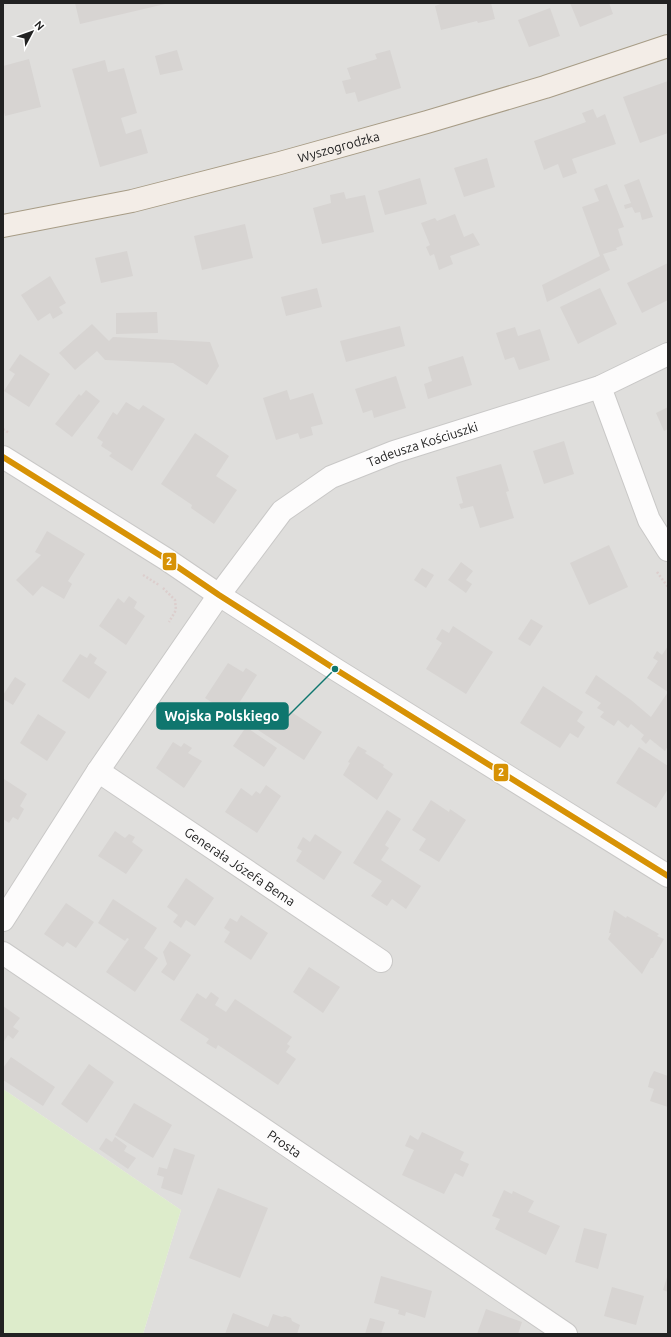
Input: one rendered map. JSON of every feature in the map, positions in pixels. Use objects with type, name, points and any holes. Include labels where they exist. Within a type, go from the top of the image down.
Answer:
[{"type":"main road","name":"Wyszogrodzka","points":[[3,226],[132,201],[287,161],[545,87],[668,46]]},
{"type":"street","name":"Tadeusza Kościuszki","points":[[3,920],[98,771],[219,595],[282,511],[331,477],[394,452],[600,387],[668,354]]},
{"type":"street","points":[[600,387],[649,520],[668,550]]},
{"type":"street","points":[[3,457],[166,559],[219,595],[668,876]]},
{"type":"street","name":"Generała Józefa Bema","points":[[98,771],[381,961]]},
{"type":"street","name":"Prosta","points":[[3,953],[566,1334]]},
{"type":"path","points":[[138,572],[164,589],[175,600],[176,610],[169,623]]},
{"type":"shaded area","points":[[3,3],[668,3],[668,1334],[143,1334],[181,1210],[3,1089]]},
{"type":"green space","points":[[3,1089],[181,1210],[143,1334],[3,1334]]},
{"type":"building","points":[[75,3],[165,3],[165,4],[80,24]]},
{"type":"building","points":[[443,3],[491,3],[495,19],[478,23],[477,21],[441,30],[435,6]]},
{"type":"building","points":[[570,3],[609,3],[613,14],[580,27]]},
{"type":"building","points":[[550,8],[560,36],[529,47],[518,20]]},
{"type":"building","points":[[177,50],[183,70],[160,75],[155,56]]},
{"type":"building","points":[[390,50],[401,88],[358,102],[355,92],[346,94],[342,81],[351,79],[347,68],[377,59],[375,54]]},
{"type":"building","points":[[29,59],[41,107],[5,116],[3,109],[3,66]]},
{"type":"building","points":[[105,60],[108,72],[124,68],[137,113],[121,118],[126,134],[141,129],[148,153],[100,167],[72,69]]},
{"type":"building","points":[[668,81],[668,133],[640,143],[623,97]]},
{"type":"building","points":[[593,109],[597,118],[605,114],[616,144],[572,159],[577,173],[563,178],[558,164],[544,170],[534,141],[586,122],[582,113]]},
{"type":"building","points":[[487,158],[495,187],[464,197],[454,168]]},
{"type":"building","points":[[420,178],[427,204],[385,215],[378,191]]},
{"type":"building","points":[[639,179],[653,217],[642,220],[640,212],[635,213],[632,207],[625,209],[624,205],[631,203],[624,185]]},
{"type":"building","points":[[607,184],[624,227],[618,229],[623,245],[616,248],[617,250],[603,254],[610,270],[547,302],[542,285],[600,256],[582,207],[599,201],[594,189]]},
{"type":"building","points":[[344,192],[346,199],[365,195],[374,232],[322,244],[313,208],[331,203],[330,195]]},
{"type":"building","points":[[455,214],[464,237],[473,233],[480,245],[450,256],[453,264],[439,270],[434,254],[430,256],[426,247],[430,245],[421,223],[435,218],[437,221]]},
{"type":"building","points":[[245,224],[253,258],[202,270],[194,236]]},
{"type":"building","points":[[127,251],[133,276],[101,283],[95,258]]},
{"type":"building","points":[[668,263],[668,300],[642,313],[627,283]]},
{"type":"building","points":[[50,276],[66,303],[59,307],[63,313],[53,319],[50,313],[38,321],[21,295]]},
{"type":"building","points":[[317,288],[322,307],[286,316],[281,297]]},
{"type":"building","points":[[600,288],[617,324],[578,344],[560,307]]},
{"type":"building","points":[[157,312],[158,333],[116,334],[116,313]]},
{"type":"building","points":[[92,324],[109,341],[113,337],[210,342],[219,366],[207,385],[173,363],[105,360],[97,351],[75,370],[59,353]]},
{"type":"building","points":[[400,326],[405,346],[346,362],[340,341]]},
{"type":"building","points":[[515,327],[518,336],[540,329],[550,360],[519,370],[514,357],[505,360],[496,333]]},
{"type":"building","points":[[20,354],[50,374],[29,407],[4,391],[15,374],[9,370]]},
{"type":"building","points":[[463,356],[472,385],[428,399],[424,384],[432,381],[428,367]]},
{"type":"building","points":[[396,376],[406,408],[374,418],[372,410],[363,413],[355,389]]},
{"type":"building","points":[[86,390],[100,401],[72,437],[55,424],[79,394],[81,396]]},
{"type":"building","points":[[287,390],[290,400],[313,393],[323,424],[311,427],[313,435],[300,439],[298,433],[276,440],[263,398]]},
{"type":"building","points":[[126,402],[139,410],[143,405],[165,419],[132,471],[109,456],[112,453],[101,446],[103,442],[97,438],[113,412],[117,415]]},
{"type":"building","points":[[668,407],[668,429],[664,431],[656,413]]},
{"type":"building","points":[[195,433],[229,456],[216,476],[237,490],[214,524],[191,508],[192,505],[161,484]]},
{"type":"building","points":[[564,441],[574,474],[544,484],[533,451]]},
{"type":"building","points":[[501,464],[509,491],[506,492],[514,518],[480,528],[473,506],[461,509],[459,504],[463,503],[456,477]]},
{"type":"building","points":[[47,531],[85,554],[68,581],[72,584],[64,599],[42,586],[33,596],[16,580],[41,555],[35,552]]},
{"type":"building","points":[[609,545],[628,587],[589,605],[570,563]]},
{"type":"building","points":[[461,562],[473,571],[466,580],[472,584],[466,593],[448,580]]},
{"type":"building","points":[[422,568],[434,575],[426,588],[414,580]]},
{"type":"building","points":[[129,596],[137,602],[134,608],[145,616],[126,645],[99,626],[118,598],[124,603]]},
{"type":"building","points":[[531,619],[543,626],[530,646],[518,639]]},
{"type":"building","points":[[453,626],[493,652],[466,694],[426,669],[442,643],[436,639],[442,629],[449,633]]},
{"type":"building","points":[[668,646],[668,692],[647,678],[658,661],[653,658],[657,651],[662,655]]},
{"type":"building","points":[[90,653],[97,658],[94,663],[107,672],[89,699],[62,681],[80,654],[87,658]]},
{"type":"building","points":[[228,663],[243,672],[246,668],[257,675],[227,722],[212,712],[216,705],[205,698]]},
{"type":"building","points":[[596,675],[631,700],[651,717],[668,692],[668,746],[665,751],[650,739],[646,744],[641,739],[644,735],[631,724],[628,728],[618,720],[614,726],[600,717],[604,712],[597,708],[601,703],[585,693]]},
{"type":"building","points":[[15,677],[26,684],[13,705],[3,699],[3,695]]},
{"type":"building","points":[[543,686],[583,712],[577,721],[585,727],[578,738],[570,733],[560,748],[520,723]]},
{"type":"building","points":[[276,702],[322,732],[304,760],[258,730]]},
{"type":"building","points":[[38,714],[66,732],[47,761],[20,743]]},
{"type":"building","points":[[246,727],[277,748],[264,767],[233,746]]},
{"type":"building","points":[[173,742],[181,747],[184,743],[192,748],[188,753],[202,761],[184,788],[156,768]]},
{"type":"building","points":[[358,746],[367,751],[365,753],[384,765],[383,767],[393,774],[377,800],[343,775],[350,763],[348,762]]},
{"type":"building","points":[[639,747],[668,766],[668,789],[656,808],[616,783]]},
{"type":"building","points":[[4,779],[27,794],[20,806],[24,809],[18,820],[13,817],[9,823],[3,819]]},
{"type":"building","points":[[266,785],[281,796],[257,833],[225,812],[241,788],[252,796],[256,791],[260,794]]},
{"type":"building","points":[[431,800],[449,812],[450,809],[466,820],[439,862],[419,850],[426,839],[412,830]]},
{"type":"building","points":[[387,810],[401,819],[385,845],[389,848],[381,860],[421,886],[406,909],[392,899],[387,906],[371,896],[382,881],[353,863]]},
{"type":"building","points":[[115,831],[125,838],[129,834],[135,837],[132,842],[143,850],[126,874],[98,856]]},
{"type":"building","points":[[315,834],[342,852],[324,880],[296,861],[302,851],[297,848],[303,837],[310,842]]},
{"type":"building","points":[[186,878],[214,898],[195,926],[186,920],[181,928],[173,922],[178,915],[167,907]]},
{"type":"building","points":[[113,899],[157,928],[144,948],[158,958],[135,992],[106,972],[129,939],[127,938],[125,941],[98,923]]},
{"type":"building","points":[[66,903],[94,922],[76,948],[67,942],[63,947],[44,934]]},
{"type":"building","points":[[614,910],[626,918],[627,916],[659,934],[657,936],[664,939],[642,974],[608,939],[611,933],[609,933]]},
{"type":"building","points":[[241,915],[268,933],[251,960],[224,942],[230,932],[224,928],[230,918],[237,922]]},
{"type":"building","points":[[170,941],[191,955],[174,981],[161,972],[167,964],[163,952]]},
{"type":"building","points":[[309,967],[340,987],[323,1013],[293,992]]},
{"type":"building","points":[[211,992],[219,998],[215,1005],[226,1012],[235,999],[292,1037],[287,1044],[290,1046],[286,1052],[296,1059],[278,1085],[218,1045],[216,1049],[206,1043],[209,1039],[180,1020],[197,993],[206,999]]},
{"type":"building","points":[[3,1006],[20,1018],[13,1027],[19,1031],[13,1039],[8,1035],[3,1043]]},
{"type":"building","points":[[11,1057],[55,1087],[43,1106],[3,1080],[3,1068]]},
{"type":"building","points":[[89,1064],[114,1082],[87,1123],[61,1104]]},
{"type":"building","points":[[654,1071],[668,1076],[668,1107],[650,1101],[654,1089],[648,1087]]},
{"type":"building","points":[[134,1103],[172,1125],[153,1158],[115,1135]]},
{"type":"building","points":[[422,1132],[464,1152],[460,1160],[469,1164],[463,1177],[455,1173],[444,1194],[402,1175],[414,1150],[405,1146],[410,1135],[418,1140]]},
{"type":"building","points":[[115,1137],[127,1146],[124,1151],[136,1158],[128,1169],[99,1149],[106,1138],[112,1142]]},
{"type":"building","points":[[174,1148],[195,1155],[182,1195],[161,1188],[164,1177],[157,1175],[159,1167],[167,1169]]},
{"type":"building","points":[[218,1188],[268,1208],[240,1278],[189,1258]]},
{"type":"building","points":[[504,1190],[512,1194],[513,1191],[534,1201],[528,1212],[560,1226],[546,1255],[495,1229],[500,1219],[492,1216]]},
{"type":"building","points":[[584,1228],[607,1234],[598,1269],[575,1262]]},
{"type":"building","points":[[668,1274],[668,1292],[663,1290]]},
{"type":"building","points":[[381,1276],[432,1291],[425,1318],[406,1312],[405,1316],[398,1314],[399,1310],[374,1303]]},
{"type":"building","points":[[612,1287],[644,1296],[636,1325],[604,1316]]},
{"type":"building","points":[[486,1309],[522,1322],[518,1334],[477,1334]]},
{"type":"building","points":[[233,1313],[268,1327],[273,1314],[291,1318],[292,1321],[300,1325],[297,1334],[225,1334]]},
{"type":"building","points":[[370,1318],[385,1322],[381,1334],[365,1334]]},
{"type":"transit line","name":"2","points":[[3,457],[166,559],[219,595],[335,669],[668,876]]},
{"type":"place","name":"Wojska Polskiego","points":[[335,669]]}]
